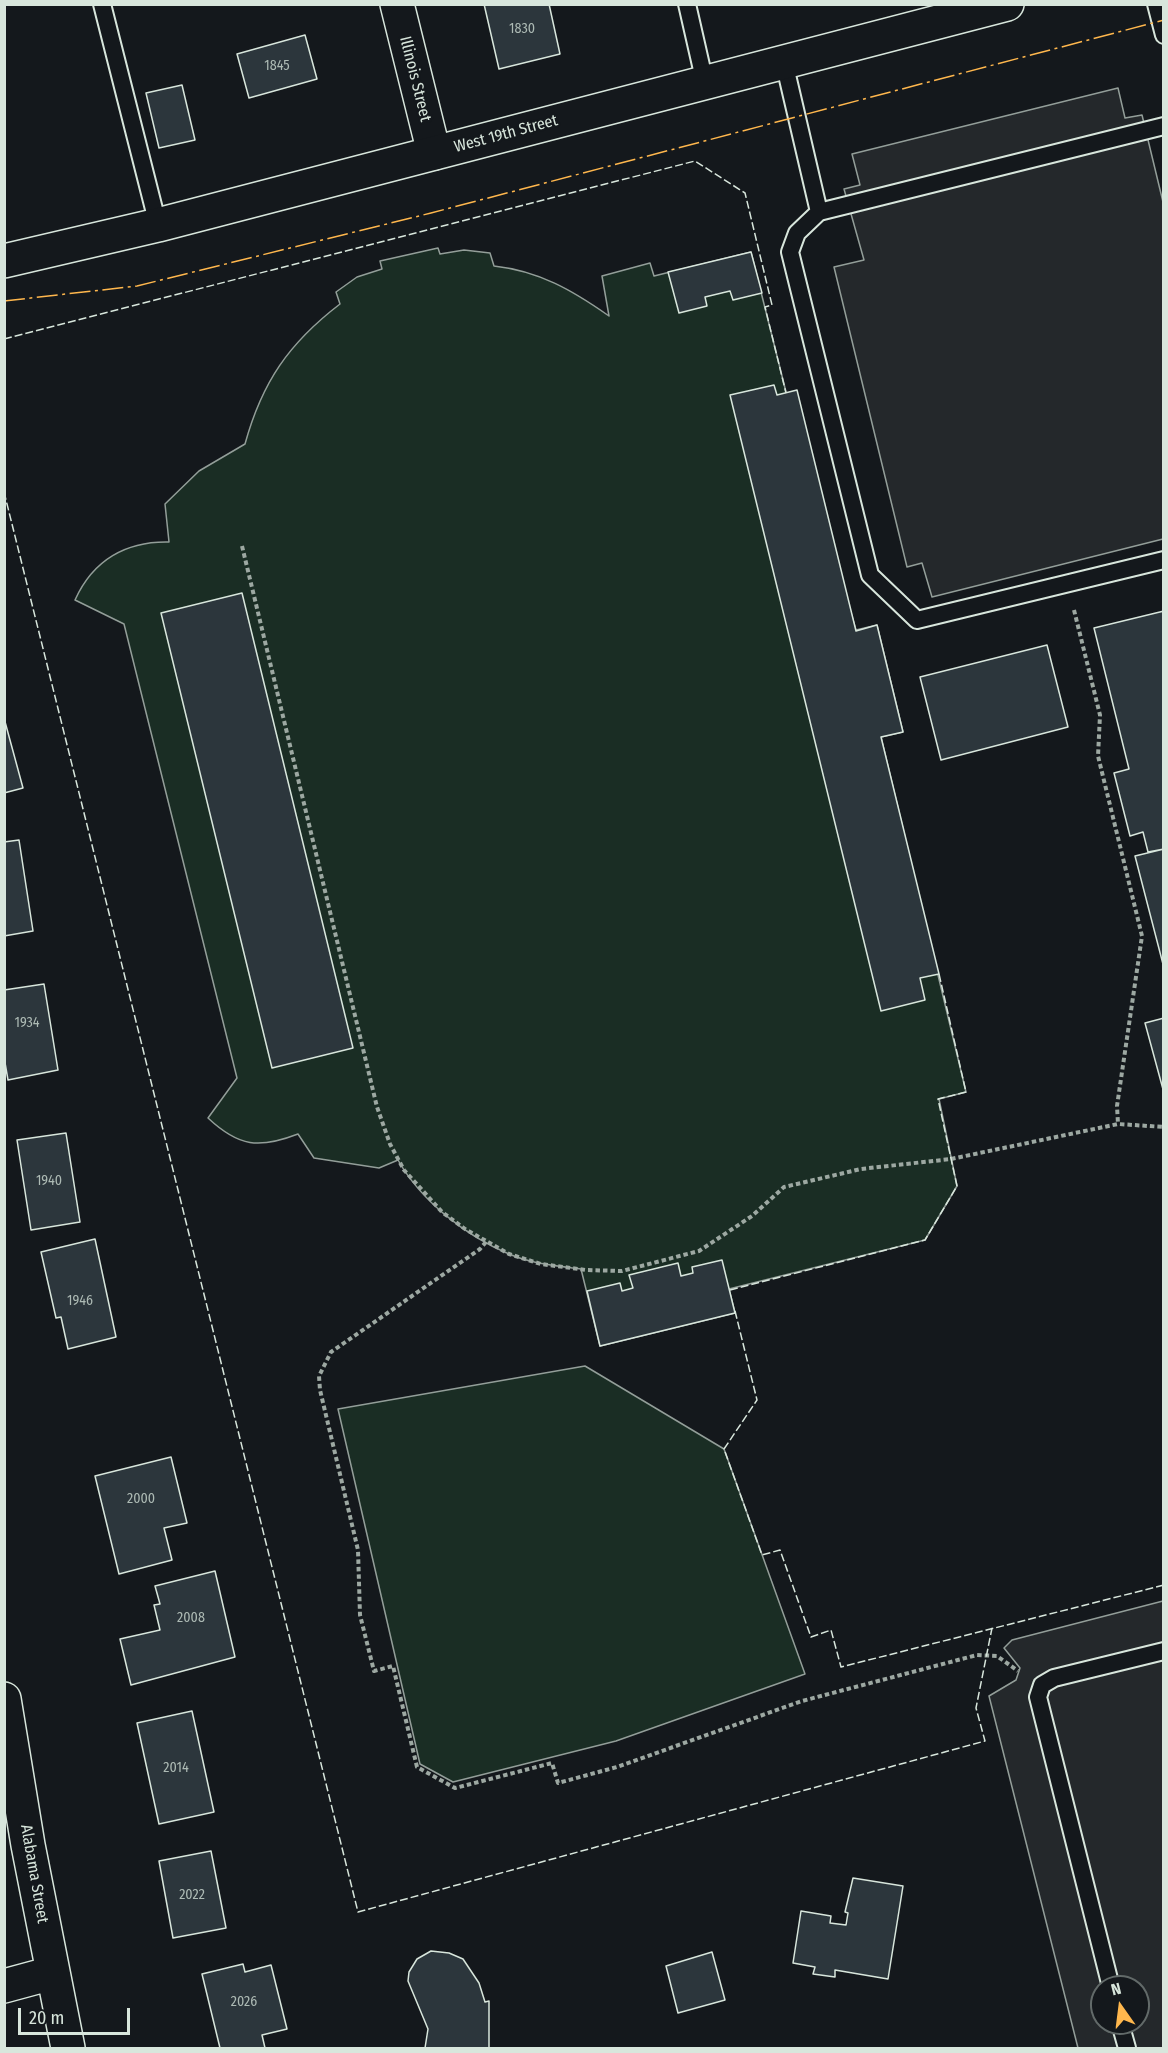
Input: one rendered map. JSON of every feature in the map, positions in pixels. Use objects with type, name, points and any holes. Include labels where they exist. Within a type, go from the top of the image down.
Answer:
[{"type":"main road","name":"Illinois Street","points":[[397,4],[434,153]]},
{"type":"main road","name":"West 19th Street","points":[[4,261],[158,225],[998,6]]},
{"type":"main road","name":"Alabama Street","points":[[4,1699],[52,1973],[68,2049]]},
{"type":"main road","points":[[4,1986],[52,1973]]},
{"type":"lane","points":[[102,4],[158,225]]},
{"type":"lane","points":[[687,4],[705,83]]},
{"type":"lane","points":[[1156,4],[1164,35]]},
{"type":"lane","points":[[784,62],[819,212]]},
{"type":"lane","points":[[1164,126],[819,212],[797,233],[790,252],[870,575],[917,620],[1164,560]]},
{"type":"lane","points":[[1108,1975],[1038,1697],[1042,1685],[1054,1678],[1164,1651]]},
{"type":"path","points":[[242,546],[377,1107],[387,1135],[404,1170],[442,1212],[486,1242],[509,1254],[541,1264],[622,1271],[699,1251],[752,1216],[784,1187],[861,1169],[951,1159],[1118,1124],[1164,1127]]},
{"type":"path","points":[[1068,584],[1100,715],[1098,756],[1142,936],[1117,1106],[1118,1124]]},
{"type":"path","points":[[486,1242],[480,1249],[331,1352],[320,1376],[320,1390],[358,1550],[360,1615],[374,1671],[393,1666],[417,1767],[455,1788],[552,1763],[558,1783],[617,1767],[802,1701],[977,1655],[997,1656],[1019,1671]]},
{"type":"green space","points":[[438,248],[440,254],[464,250],[490,253],[494,266],[526,272],[554,283],[609,316],[602,276],[650,263],[654,276],[751,252],[786,392],[856,630],[877,625],[903,732],[881,737],[966,1092],[939,1099],[957,1186],[925,1240],[729,1289],[735,1313],[600,1346],[581,1269],[527,1260],[509,1254],[477,1237],[446,1216],[432,1203],[398,1160],[379,1168],[314,1158],[298,1134],[272,1142],[250,1142],[230,1135],[208,1118],[237,1078],[124,624],[75,600],[91,574],[113,556],[139,545],[169,542],[165,504],[199,471],[245,444],[269,383],[292,349],[340,304],[336,292],[357,277],[382,269],[380,261]]},
{"type":"green space","points":[[585,1366],[724,1449],[805,1674],[616,1741],[453,1782],[420,1764],[338,1409]]},
{"type":"shaded area","points":[[1118,88],[1125,118],[1142,115],[1163,202],[1163,539],[932,597],[922,563],[907,567],[834,267],[864,260],[844,189],[860,185],[852,154]]},
{"type":"shaded area","points":[[1163,1601],[1163,2048],[1078,2048],[989,1696],[1016,1680],[1020,1668],[1004,1648],[1012,1640]]},
{"type":"building","points":[[484,4],[549,4],[560,54],[499,69]]},
{"type":"building","points":[[305,35],[317,79],[249,98],[237,54]]},
{"type":"building","points":[[182,85],[195,140],[159,148],[146,93]]},
{"type":"building","points":[[751,252],[762,293],[733,300],[730,291],[705,297],[707,306],[679,313],[668,272]]},
{"type":"building","points":[[774,385],[777,395],[797,390],[856,631],[877,625],[903,732],[881,737],[939,974],[920,978],[925,1000],[881,1011],[730,395]]},
{"type":"building","points":[[242,593],[353,1048],[272,1068],[161,613]]},
{"type":"building","points":[[1164,611],[1164,849],[1148,852],[1143,832],[1130,836],[1114,773],[1129,769],[1094,628]]},
{"type":"building","points":[[1047,645],[1068,727],[941,760],[920,677]]},
{"type":"building","points":[[4,718],[23,788],[4,793]]},
{"type":"building","points":[[19,840],[33,931],[4,936],[4,842]]},
{"type":"building","points":[[1164,849],[1164,968],[1135,856]]},
{"type":"building","points":[[44,984],[58,1070],[8,1080],[4,1057],[4,990]]},
{"type":"building","points":[[1164,1018],[1164,1093],[1145,1023]]},
{"type":"building","points":[[66,1133],[80,1222],[31,1230],[17,1140]]},
{"type":"building","points":[[95,1239],[116,1337],[68,1349],[61,1317],[56,1318],[41,1252]]},
{"type":"building","points":[[722,1260],[735,1313],[600,1346],[587,1291],[620,1283],[622,1291],[633,1288],[629,1275],[678,1263],[681,1276],[693,1273],[692,1267]]},
{"type":"building","points":[[171,1457],[187,1523],[164,1528],[172,1560],[119,1574],[95,1476]]},
{"type":"building","points":[[215,1571],[235,1657],[131,1685],[120,1639],[160,1630],[154,1605],[160,1604],[155,1586]]},
{"type":"building","points":[[192,1711],[214,1812],[159,1824],[137,1723]]},
{"type":"building","points":[[211,1851],[226,1928],[173,1938],[159,1861]]},
{"type":"building","points":[[853,1878],[903,1886],[888,1979],[835,1970],[835,1977],[813,1974],[815,1967],[793,1963],[801,1911],[831,1916],[830,1923],[846,1925],[848,1913],[845,1912]]},
{"type":"building","points":[[431,1951],[449,1953],[463,1959],[479,1983],[485,2002],[489,2001],[489,2048],[425,2048],[428,2029],[408,1981],[409,1972],[417,1959]]},
{"type":"building","points":[[712,1952],[725,2000],[678,2013],[666,1966]]},
{"type":"building","points":[[243,1964],[245,1972],[271,1965],[287,2029],[262,2035],[265,2048],[220,2048],[202,1974]]},
{"type":"fence","points":[[4,339],[695,161],[745,193],[772,305],[765,307],[786,393]]},
{"type":"fence","points":[[4,492],[358,1912],[985,1741],[976,1708],[992,1628]]},
{"type":"fence","points":[[730,1290],[925,1240],[957,1186],[938,1099],[966,1092],[939,974]]},
{"type":"fence","points":[[735,1311],[757,1400],[724,1449],[762,1555],[780,1550],[811,1637],[831,1630],[841,1667],[1164,1585]]},
{"type":"power","points":[[4,301],[137,286],[431,213],[1164,20]]}]
